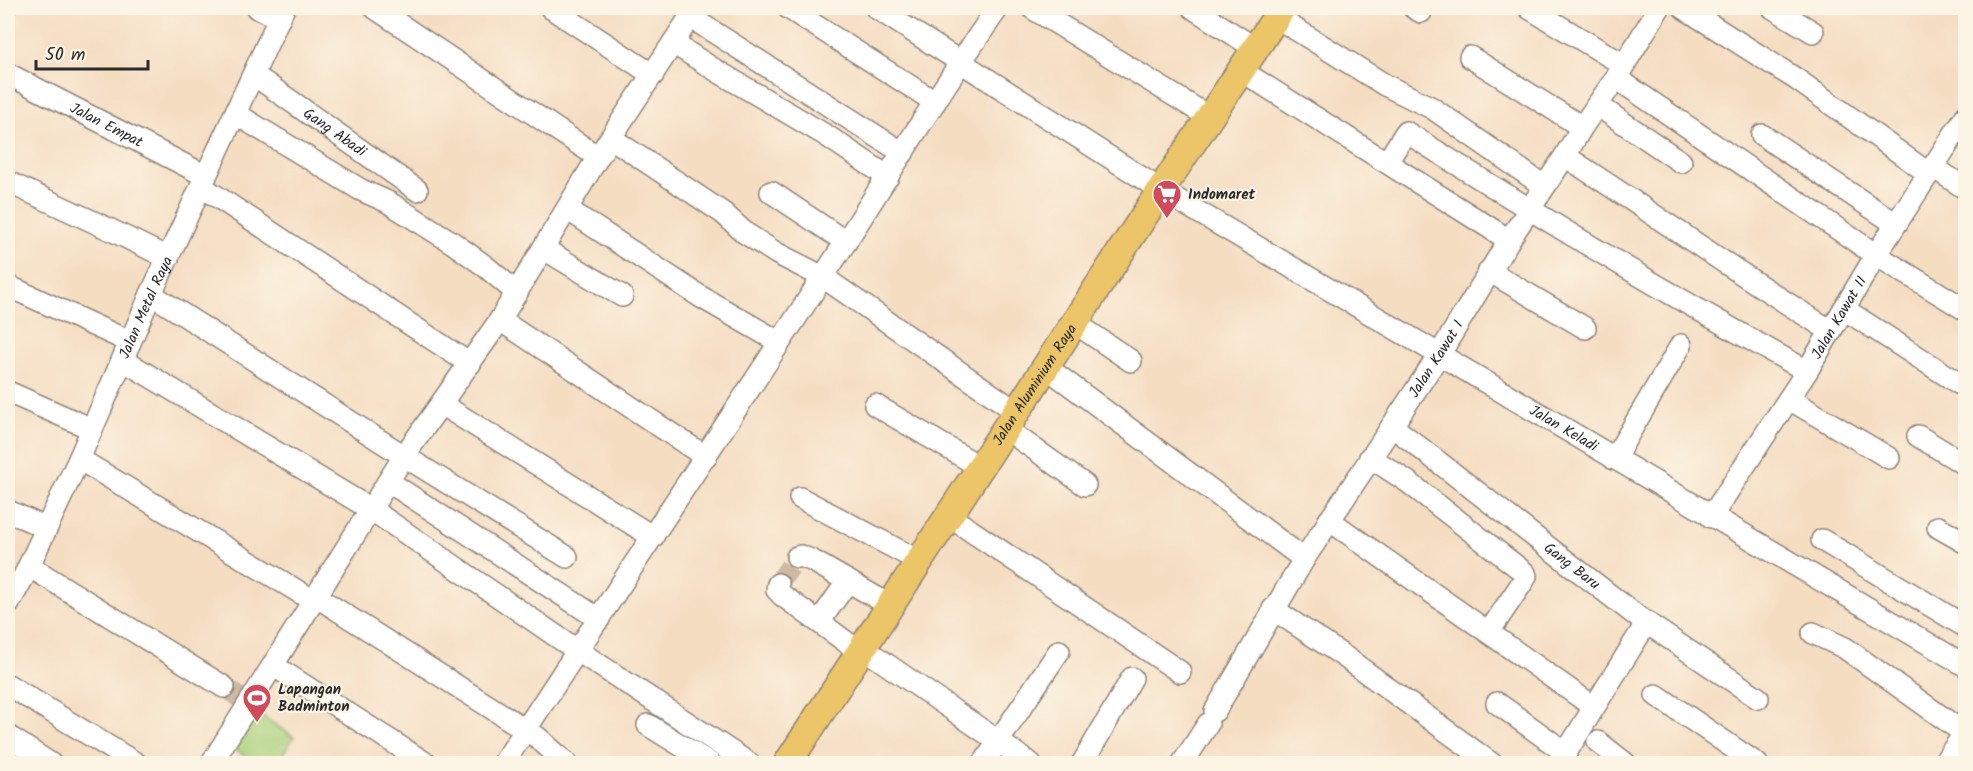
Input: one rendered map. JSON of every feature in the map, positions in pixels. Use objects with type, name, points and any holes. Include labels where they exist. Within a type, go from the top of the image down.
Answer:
[{"type":"main road","name":"Jalan Aluminium Raya","points":[[787,764],[1279,12]]},
{"type":"street","points":[[257,8],[282,13]]},
{"type":"street","points":[[375,8],[598,157]]},
{"type":"street","points":[[551,8],[653,75]]},
{"type":"street","points":[[788,8],[935,102]]},
{"type":"street","name":"Jalan Keladi","points":[[876,8],[1161,190],[1965,666]]},
{"type":"street","points":[[503,764],[706,458],[888,177],[959,62],[998,8]]},
{"type":"street","points":[[1032,8],[1209,117]]},
{"type":"street","points":[[1193,8],[1256,49]]},
{"type":"street","points":[[1529,8],[1876,255],[1965,310]]},
{"type":"street","name":"Jalan Kawat I","points":[[1182,764],[1273,609],[1329,520],[1439,355],[1489,271],[1659,8]]},
{"type":"street","points":[[1684,8],[1796,79],[1930,170],[1965,189]]},
{"type":"street","points":[[1773,8],[1813,32]]},
{"type":"street","points":[[211,764],[247,701],[274,666],[404,456],[500,320],[598,157],[693,12],[903,153]]},
{"type":"street","points":[[1279,12],[1385,85],[1432,108],[1544,186]]},
{"type":"street","name":"Jalan Metal Raya","points":[[9,599],[29,566],[79,459],[151,294],[282,13]]},
{"type":"street","points":[[673,43],[827,136],[888,177]]},
{"type":"street","points":[[1470,57],[1582,126]]},
{"type":"street","points":[[1240,72],[1509,240]]},
{"type":"street","name":"Jalan Empat","points":[[8,74],[203,181],[470,364]]},
{"type":"street","name":"Gang Abadi","points":[[254,75],[417,190]]},
{"type":"street","points":[[1597,105],[1681,162]]},
{"type":"street","points":[[236,114],[367,192],[388,202],[453,243],[517,293]]},
{"type":"street","name":"Jalan Kawat II","points":[[1711,517],[1807,371],[1876,255],[1965,116]]},
{"type":"street","points":[[1387,162],[1406,132],[1529,211],[1699,311],[1807,371]]},
{"type":"street","points":[[1762,135],[1896,224]]},
{"type":"street","points":[[610,138],[723,213],[746,233],[776,253],[823,277],[1012,420],[1085,485]]},
{"type":"street","points":[[1564,156],[1663,220],[1725,265],[1831,331]]},
{"type":"street","points":[[367,192],[382,166]]},
{"type":"street","points":[[8,182],[168,258]]},
{"type":"street","points":[[771,192],[846,242]]},
{"type":"street","points":[[567,209],[701,297],[779,342]]},
{"type":"street","points":[[544,249],[622,296]]},
{"type":"street","points":[[1489,271],[1585,328]]},
{"type":"street","points":[[8,286],[127,351],[372,510],[578,651],[750,764]]},
{"type":"street","points":[[151,294],[567,557]]},
{"type":"street","points":[[1844,309],[1965,388]]},
{"type":"street","points":[[500,320],[706,458]]},
{"type":"street","points":[[1075,323],[1131,362]]},
{"type":"street","points":[[1614,459],[1682,345]]},
{"type":"street","points":[[1046,367],[1304,560]]},
{"type":"street","points":[[8,392],[92,429]]},
{"type":"street","points":[[1789,399],[1889,458]]},
{"type":"street","points":[[441,404],[652,537]]},
{"type":"street","points":[[874,405],[982,468]]},
{"type":"street","name":"Gang Baru","points":[[1392,426],[1647,622],[1758,698]]},
{"type":"street","points":[[1918,436],[1965,465]]},
{"type":"street","points":[[1370,457],[1408,482],[1525,573],[1524,580],[1489,632]]},
{"type":"street","points":[[79,459],[316,599],[548,745],[567,764]]},
{"type":"street","points":[[388,482],[599,619]]},
{"type":"street","points":[[800,498],[921,562]]},
{"type":"street","points":[[8,511],[46,528]]},
{"type":"street","points":[[949,516],[1180,672]]},
{"type":"street","points":[[1329,520],[1594,707]]},
{"type":"street","points":[[1938,527],[1965,543]]},
{"type":"street","points":[[1822,540],[1957,622],[1930,645]]},
{"type":"street","points":[[797,558],[801,556],[813,561],[891,606]]},
{"type":"street","points":[[29,566],[224,687]]},
{"type":"street","points":[[1860,604],[1878,575]]},
{"type":"street","points":[[819,622],[848,581]]},
{"type":"street","points":[[778,584],[778,592],[819,622],[1031,764]]},
{"type":"street","points":[[1273,609],[1345,657],[1492,764]]},
{"type":"street","points":[[1497,703],[1562,758],[1647,622]]},
{"type":"street","points":[[1813,633],[1845,648],[1965,732],[1943,764]]},
{"type":"street","points":[[983,764],[1059,651]]},
{"type":"street","points":[[274,666],[427,764]]},
{"type":"street","points":[[1082,764],[1132,678]]},
{"type":"street","points":[[8,685],[137,764]]},
{"type":"street","points":[[1656,695],[1757,764]]},
{"type":"street","points":[[648,725],[711,764]]},
{"type":"street","points":[[8,736],[51,764]]},
{"type":"street","points":[[1598,742],[1626,764]]},
{"type":"green space","name":"Lapangan Badminton","points":[[251,709],[294,737],[277,763],[256,763],[228,745]]},
{"type":"tunnel","points":[[778,584],[797,557]]},
{"type":"tunnel","points":[[224,687],[244,700]]},
{"type":"place","name":"Indomaret","points":[[1167,220]]},
{"type":"place","name":"Lapangan Badminton","points":[[257,724]]}]
